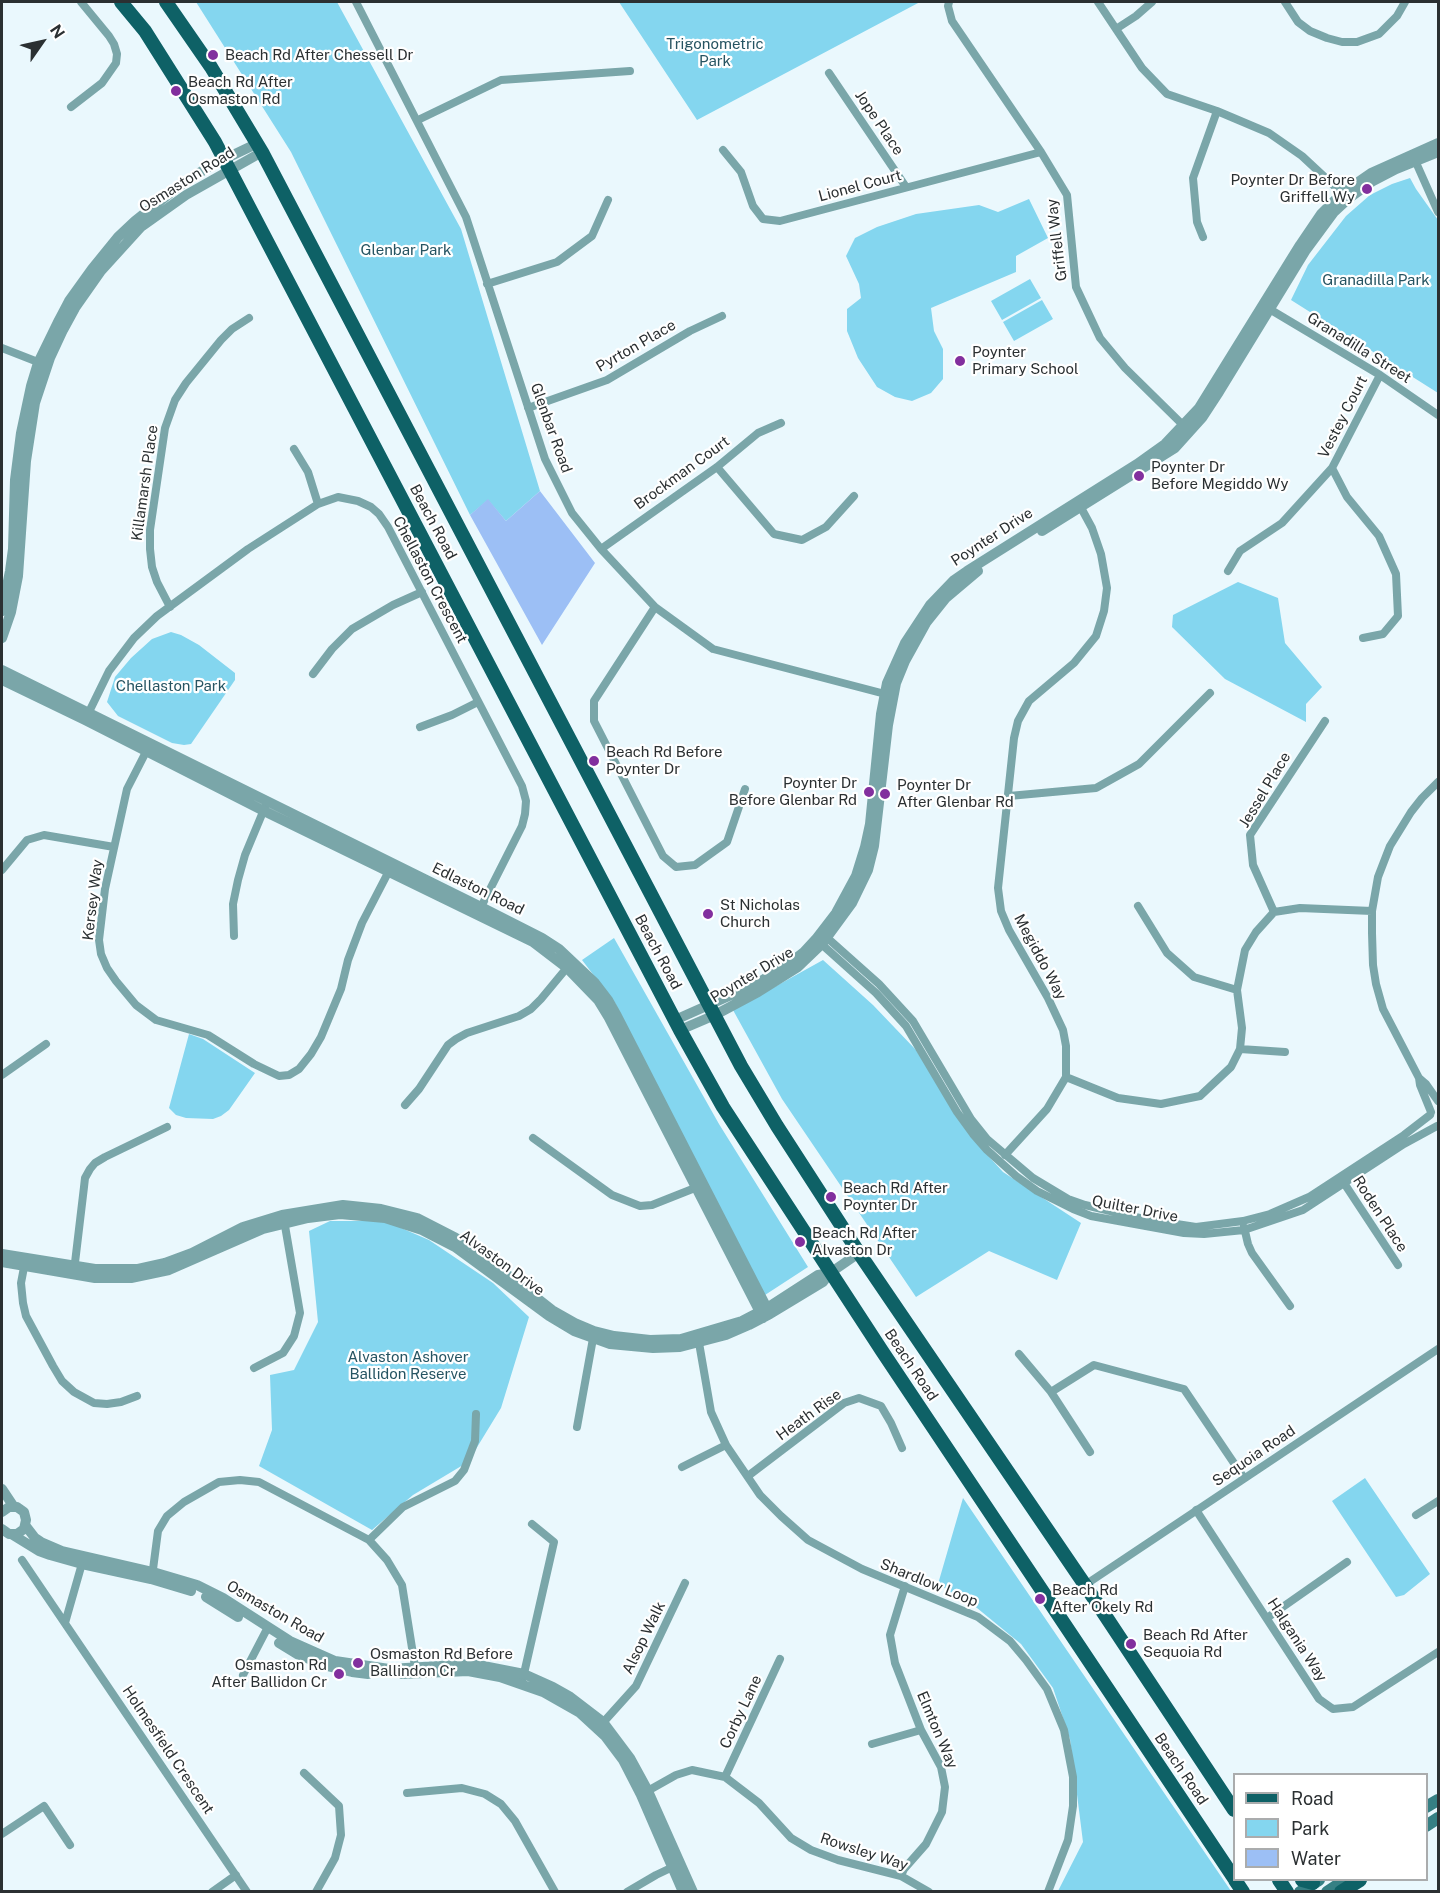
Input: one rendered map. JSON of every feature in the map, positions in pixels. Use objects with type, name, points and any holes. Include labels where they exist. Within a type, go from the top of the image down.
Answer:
[{"type":"main road","name":"Beach Road","points":[[121,2],[145,31],[205,124],[227,164],[677,1025],[723,1107],[830,1273],[1233,1876]]},
{"type":"main road","name":"Beach Road","points":[[166,2],[211,67],[259,148],[741,1066],[859,1252],[1085,1585],[1233,1808]]},
{"type":"main road","points":[[1299,1892],[1311,1881]]},
{"type":"main road","points":[[1327,1892],[1344,1881]]},
{"type":"main road","points":[[1341,1892],[1358,1881]]},
{"type":"street","points":[[71,107],[102,83],[116,63],[117,54],[109,36],[81,2]]},
{"type":"street","name":"Glenbar Road","points":[[357,2],[466,217],[545,459],[572,513],[601,549],[655,607],[713,649],[889,695]]},
{"type":"street","name":"Griffell Way","points":[[949,2],[952,21],[1041,152],[1067,195],[1076,288],[1100,338],[1125,368],[1187,429]]},
{"type":"street","points":[[1098,2],[1142,68],[1167,94],[1217,111],[1269,133],[1302,156],[1345,196]]},
{"type":"street","points":[[1116,29],[1152,2]]},
{"type":"street","points":[[1284,2],[1298,22],[1310,31],[1342,42],[1357,42],[1379,34],[1397,16],[1405,2]]},
{"type":"street","points":[[418,120],[501,80],[630,71]]},
{"type":"street","name":"Jope Place","points":[[829,73],[906,187]]},
{"type":"street","points":[[1203,237],[1197,222],[1193,178],[1217,111]]},
{"type":"street","name":"Poynter Drive","points":[[677,1025],[712,1010],[775,973],[822,939],[852,903],[872,854],[889,695],[915,641],[946,598],[985,566],[1079,504],[1174,448],[1187,429],[1202,418],[1267,307],[1316,234],[1345,196],[1438,143]]},
{"type":"street","name":"Osmaston Road","points":[[2,611],[13,549],[18,451],[31,386],[43,364],[75,308],[101,271],[141,226],[227,164],[259,148]]},
{"type":"street","name":"Lionel Court","points":[[723,150],[741,172],[753,206],[763,219],[780,221],[1041,152]]},
{"type":"street","name":"Poynter Drive","points":[[1414,157],[1438,152]]},
{"type":"street","points":[[1414,157],[1438,212]]},
{"type":"street","points":[[487,284],[557,262],[592,236],[608,200]]},
{"type":"street","name":"Granadilla Street","points":[[1267,307],[1380,375],[1438,415]]},
{"type":"street","name":"Pyrton Place","points":[[528,408],[607,380],[690,331],[723,316]]},
{"type":"street","name":"Killamarsh Place","points":[[170,607],[157,582],[150,549],[152,512],[165,428],[175,400],[192,375],[232,329],[249,318]]},
{"type":"street","points":[[2,348],[43,364]]},
{"type":"street","name":"Osmaston Road","points":[[2,638],[11,612],[18,576],[28,440],[43,364]]},
{"type":"street","name":"Vestey Court","points":[[1228,571],[1240,551],[1282,523],[1332,468],[1380,375]]},
{"type":"street","name":"Brockman Court","points":[[601,549],[717,467],[758,433],[781,423]]},
{"type":"street","points":[[294,449],[308,472],[318,504]]},
{"type":"street","points":[[717,467],[774,534],[802,540],[826,527],[854,496]]},
{"type":"street","points":[[1332,468],[1347,497],[1379,536],[1396,574],[1398,616],[1383,634],[1363,638]]},
{"type":"street","name":"Chellaston Crescent","points":[[87,716],[109,671],[145,627],[248,549],[318,504],[339,497],[358,501],[371,507],[388,527],[522,786],[526,801],[522,826],[479,911]]},
{"type":"street","name":"Megiddo Way","points":[[1066,1077],[1066,1046],[1063,1030],[1048,998],[1018,949],[1001,911],[998,888],[1014,738],[1018,721],[1029,701],[1074,663],[1089,645],[1096,636],[1104,611],[1107,588],[1101,554],[1092,528],[1079,504]]},
{"type":"street","points":[[314,674],[332,649],[352,629],[384,610],[422,592]]},
{"type":"street","points":[[655,607],[594,700],[594,721],[663,856],[676,867],[694,865],[727,842],[745,789]]},
{"type":"street","name":"Edlaston Road","points":[[2,670],[148,748],[479,911],[570,964],[609,1018],[765,1313]]},
{"type":"street","name":"Edlaston Road","points":[[2,680],[87,716]]},
{"type":"street","points":[[1009,796],[1096,788],[1139,764],[1210,693]]},
{"type":"street","points":[[420,727],[452,716],[478,702]]},
{"type":"street","name":"Jessel Place","points":[[1274,912],[1253,865],[1250,835],[1325,721]]},
{"type":"street","name":"Kersey Way","points":[[148,748],[128,789],[105,889],[99,940],[101,954],[116,981],[136,1005],[156,1020],[208,1035],[254,1064],[279,1076],[289,1075],[299,1069],[321,1037],[341,989],[348,960],[362,923],[391,868]]},
{"type":"street","points":[[1438,782],[1411,812],[1390,846],[1378,877],[1372,911],[1373,965],[1383,1009],[1419,1078],[1420,1085],[1433,1111],[1432,1121],[1438,1126]]},
{"type":"street","points":[[234,936],[233,904],[238,880],[245,855],[266,807]]},
{"type":"street","points":[[2,870],[27,840],[44,835],[114,847]]},
{"type":"street","points":[[1138,906],[1167,953],[1194,977],[1237,990]]},
{"type":"street","points":[[1005,1155],[1047,1109],[1066,1077],[1118,1098],[1161,1104],[1200,1096],[1231,1067],[1240,1049],[1242,1028],[1237,990],[1245,950],[1256,932],[1274,912],[1300,908],[1372,911]]},
{"type":"street","name":"Quilter Drive","points":[[822,939],[879,984],[913,1021],[971,1119],[987,1139],[1033,1178],[1085,1205],[1144,1219],[1196,1227],[1244,1225]]},
{"type":"street","name":"Quilter Drive","points":[[822,939],[906,1026],[951,1102],[973,1134],[1016,1176],[1037,1191],[1091,1216],[1194,1233],[1244,1225],[1290,1207],[1438,1126]]},
{"type":"street","points":[[405,1105],[419,1089],[448,1045],[467,1034],[519,1016],[531,1009],[570,964]]},
{"type":"street","points":[[2,1075],[46,1044]]},
{"type":"street","points":[[1240,1049],[1285,1052]]},
{"type":"street","points":[[1419,1078],[1438,1101]]},
{"type":"street","name":"Quilter Drive","points":[[1342,1180],[1433,1111]]},
{"type":"street","points":[[74,1269],[84,1187],[90,1169],[105,1157],[167,1127]]},
{"type":"street","points":[[533,1138],[612,1195],[640,1206],[652,1205],[699,1186]]},
{"type":"street","name":"Roden Place","points":[[1342,1180],[1398,1265]]},
{"type":"street","name":"Alvaston Drive","points":[[2,1254],[113,1279],[150,1275],[187,1263],[284,1219],[322,1215],[362,1215],[385,1218],[422,1230],[461,1250],[574,1332],[593,1335],[610,1344],[653,1348],[680,1347],[698,1338],[726,1335],[823,1282],[830,1273],[859,1252]]},
{"type":"street","points":[[254,1368],[283,1353],[294,1336],[300,1313],[284,1219]]},
{"type":"street","points":[[1244,1225],[1252,1253],[1290,1306]]},
{"type":"street","points":[[25,1261],[21,1283],[22,1303],[26,1316],[52,1366],[63,1381],[74,1392],[94,1402],[108,1404],[137,1396]]},
{"type":"street","name":"Alvaston Drive","points":[[2,1262],[25,1261]]},
{"type":"street","points":[[577,1427],[593,1335]]},
{"type":"street","name":"Shardlow Loop","points":[[698,1338],[711,1412],[726,1445],[760,1495],[808,1540],[862,1569],[978,1617],[1010,1641],[1047,1689],[1069,1749],[1073,1777],[1073,1806],[1068,1840],[1048,1892]]},
{"type":"street","name":"Sequoia Road","points":[[1085,1585],[1438,1349]]},
{"type":"street","points":[[1019,1354],[1051,1392],[1090,1452]]},
{"type":"street","points":[[1051,1392],[1094,1365],[1184,1389],[1244,1478]]},
{"type":"street","name":"Heath Rise","points":[[748,1476],[844,1403],[859,1398],[881,1407],[902,1448]]},
{"type":"street","points":[[369,1540],[403,1507],[455,1481],[464,1470],[475,1441],[476,1414]]},
{"type":"street","points":[[682,1467],[726,1445]]},
{"type":"street","points":[[152,1575],[158,1532],[166,1516],[184,1502],[219,1482],[240,1480],[259,1482],[369,1540],[387,1560],[402,1585],[415,1670]]},
{"type":"street","points":[[2,1489],[14,1507],[2,1512]]},
{"type":"street","points":[[1416,1515],[1438,1501]]},
{"type":"street","name":"Osmaston Road","points":[[14,1507],[24,1512],[26,1525],[35,1538],[83,1560]]},
{"type":"street","name":"Halgania Way","points":[[1196,1510],[1319,1699],[1333,1709],[1353,1707],[1438,1652]]},
{"type":"street","points":[[523,1679],[554,1542],[532,1524]]},
{"type":"street","points":[[6,1534],[21,1532],[26,1525]]},
{"type":"street","name":"Osmaston Road","points":[[6,1534],[39,1551],[152,1575],[207,1597],[266,1630],[297,1654],[340,1670],[368,1674],[415,1670],[468,1671],[523,1679],[601,1725],[645,1793],[676,1866],[683,1892]]},
{"type":"street","name":"Holmesfield Crescent","points":[[22,1560],[248,1892]]},
{"type":"street","points":[[66,1623],[83,1560]]},
{"type":"street","points":[[1267,1618],[1347,1562]]},
{"type":"street","name":"Alsop Walk","points":[[601,1725],[636,1686],[685,1583]]},
{"type":"street","name":"Elmton Way","points":[[901,1876],[904,1869],[926,1844],[942,1812],[945,1787],[941,1767],[921,1730],[895,1664],[891,1635],[904,1586]]},
{"type":"street","points":[[243,1675],[266,1630]]},
{"type":"street","name":"Corby Lane","points":[[725,1777],[780,1659]]},
{"type":"street","points":[[872,1744],[921,1730]]},
{"type":"street","name":"Rowsley Way","points":[[645,1793],[676,1775],[692,1770],[725,1777],[759,1803],[791,1838],[812,1850],[838,1860],[901,1876],[929,1892]]},
{"type":"street","points":[[304,1773],[339,1806],[341,1835],[334,1858],[316,1892]]},
{"type":"street","points":[[407,1793],[462,1788],[485,1794],[501,1804],[515,1821],[555,1892]]},
{"type":"street","points":[[2,1834],[44,1806],[70,1845]]},
{"type":"street","points":[[627,1892],[676,1866]]},
{"type":"street","name":"Osmaston Road","points":[[676,1866],[693,1892]]},
{"type":"street","points":[[212,1892],[236,1875]]},
{"type":"green space","name":"Glenbar Park","points":[[196,2],[337,2],[461,229],[540,491],[506,521],[488,500],[470,515],[291,152]]},
{"type":"green space","name":"Trigonometric Park","points":[[619,2],[920,2],[697,120]]},
{"type":"green space","name":"Granadilla Park","points":[[1410,178],[1438,220],[1438,393],[1291,300],[1308,265],[1346,216],[1370,195]]},
{"type":"green space","points":[[1029,199],[1048,238],[1016,256],[1016,272],[931,308],[934,331],[943,349],[943,379],[931,393],[912,401],[895,397],[877,387],[858,358],[847,331],[847,309],[861,298],[859,284],[846,256],[855,238],[877,227],[916,214],[979,205],[998,212]]},
{"type":"green space","points":[[1030,279],[1041,298],[1002,320],[991,301]]},
{"type":"green space","points":[[1042,300],[1053,319],[1014,341],[1003,322]]},
{"type":"green space","points":[[1238,582],[1278,598],[1285,643],[1322,687],[1306,704],[1306,722],[1225,679],[1172,627],[1173,615]]},
{"type":"green space","name":"Chellaston Park","points":[[171,632],[199,645],[235,673],[235,680],[191,744],[172,743],[118,716],[107,702],[115,677],[131,658],[152,639]]},
{"type":"green space","points":[[614,938],[719,1124],[808,1267],[765,1295],[615,1003],[582,960]]},
{"type":"green space","points":[[823,960],[873,1005],[916,1050],[972,1138],[1003,1172],[1081,1223],[1057,1280],[989,1251],[916,1297],[782,1099],[733,1010]]},
{"type":"green space","points":[[189,1034],[203,1039],[255,1073],[229,1110],[213,1119],[186,1118],[176,1115],[169,1108]]},
{"type":"green space","name":"Alvaston Ashover Ballidon Reserve","points":[[330,1221],[385,1221],[429,1240],[493,1283],[529,1317],[501,1408],[468,1462],[413,1495],[372,1530],[259,1466],[272,1430],[270,1375],[294,1370],[318,1322],[309,1231]]},
{"type":"green space","points":[[1365,1478],[1430,1574],[1404,1595],[1396,1597],[1332,1501]]},
{"type":"green space","points":[[963,1498],[1231,1891],[1058,1891],[1083,1842],[1070,1739],[1053,1688],[1021,1644],[977,1608],[938,1584]]},
{"type":"water","points":[[540,491],[595,563],[542,645],[470,515],[488,499],[506,521]]},
{"type":"place","name":"Beach Rd After Chessell Dr","points":[[213,55]]},
{"type":"place","name":"Beach Rd After Osmaston Rd","points":[[176,91]]},
{"type":"place","name":"Poynter Dr Before Griffell Wy","points":[[1367,189]]},
{"type":"place","name":"Poynter Primary School","points":[[960,361]]},
{"type":"place","name":"Poynter Dr Before Megiddo Wy","points":[[1139,476]]},
{"type":"place","name":"Beach Rd Before Poynter Dr","points":[[594,761]]},
{"type":"place","name":"Poynter Dr Before Glenbar Rd","points":[[869,792]]},
{"type":"place","name":"Poynter Dr After Glenbar Rd","points":[[885,794]]},
{"type":"place","name":"St Nicholas Church","points":[[708,914]]},
{"type":"place","name":"Beach Rd After Poynter Dr","points":[[831,1197]]},
{"type":"place","name":"Beach Rd After Alvaston Dr","points":[[800,1242]]},
{"type":"place","name":"Beach Rd After Okely Rd","points":[[1040,1599]]},
{"type":"place","name":"Beach Rd After Sequoia Rd","points":[[1131,1644]]},
{"type":"place","name":"Osmaston Rd Before Ballindon Cr","points":[[358,1663]]},
{"type":"place","name":"Osmaston Rd After Ballidon Cr","points":[[339,1674]]}]
